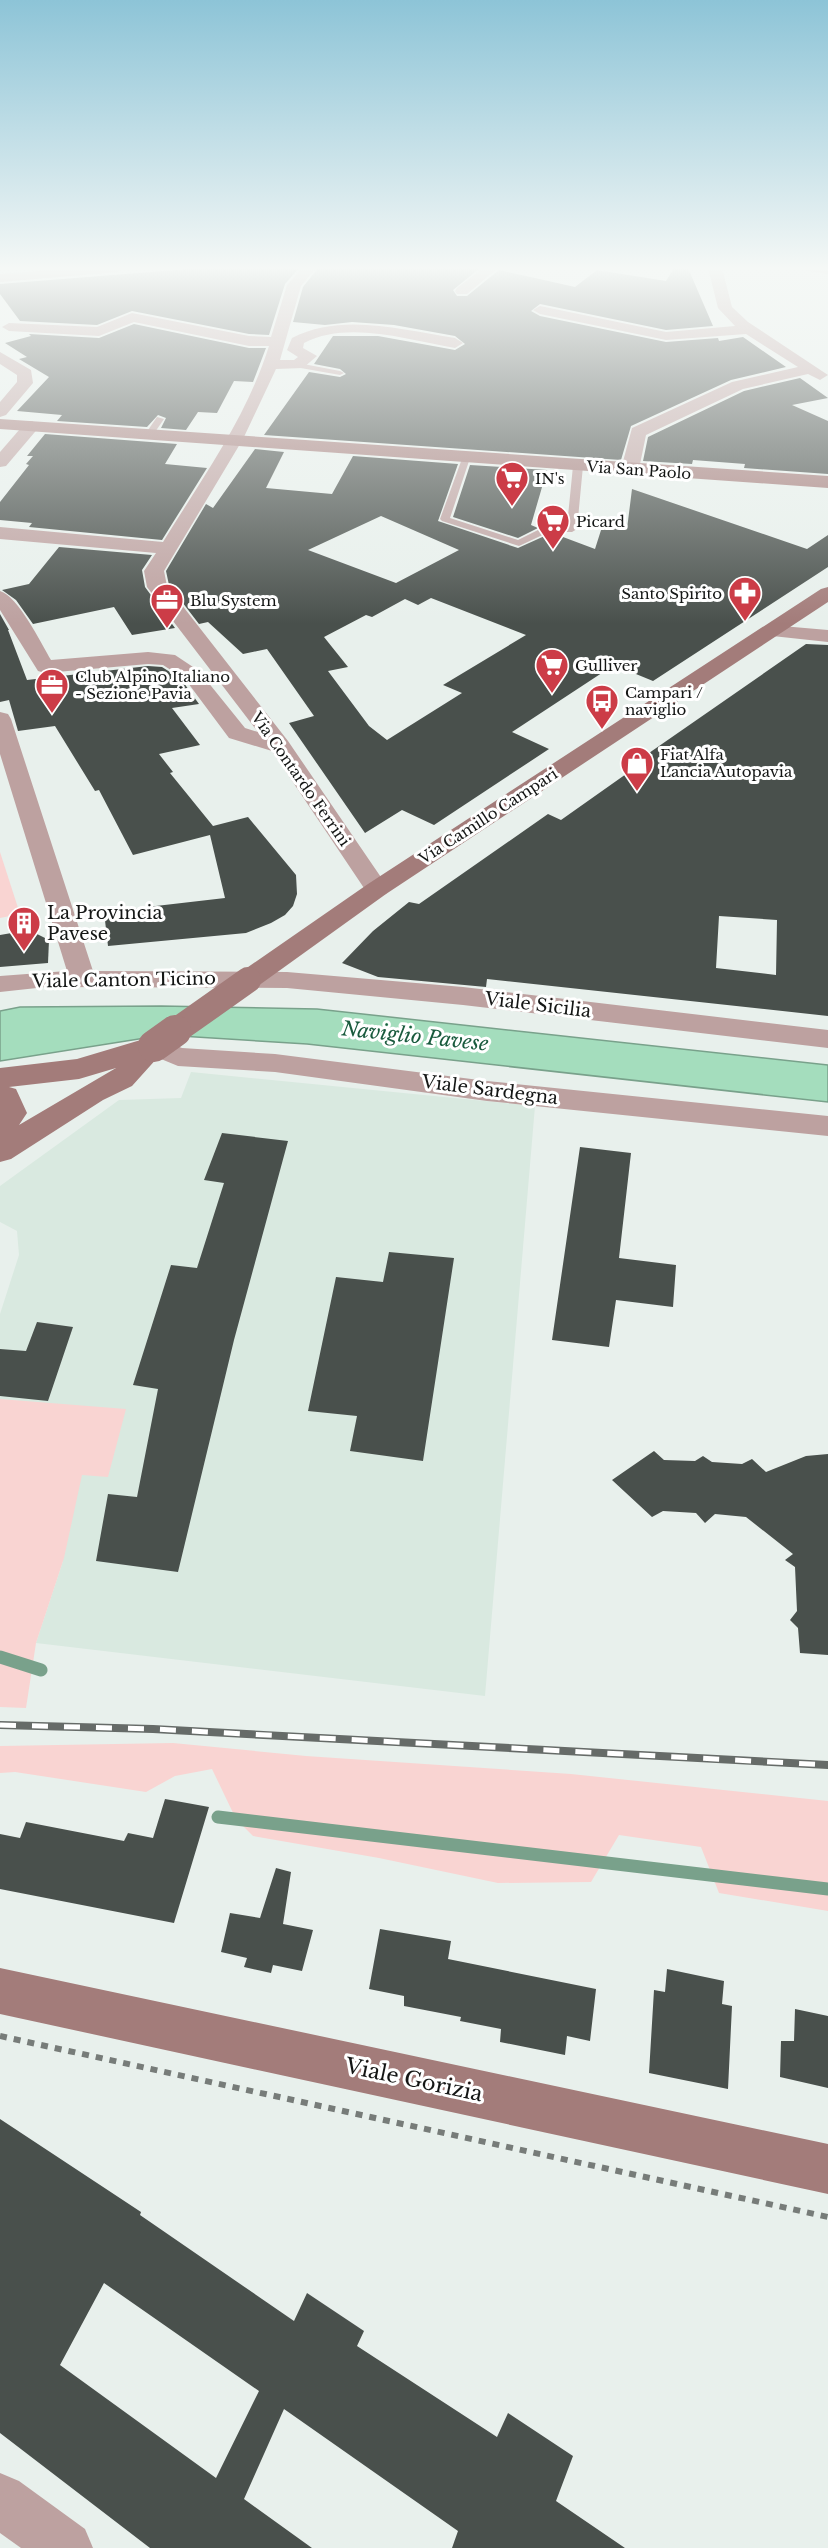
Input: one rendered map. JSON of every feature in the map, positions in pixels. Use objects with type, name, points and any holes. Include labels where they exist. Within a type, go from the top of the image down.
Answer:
[{"type":"street","points":[[0,412],[22,387]]},
{"type":"street","name":"Via Contardo Ferrini","points":[[260,387],[235,439],[166,548],[154,571],[157,587],[280,746],[377,889]]},
{"type":"street","points":[[630,469],[638,432],[734,387]]},
{"type":"street","name":"Via San Paolo","points":[[0,424],[155,426],[235,439],[466,458],[828,482]]},
{"type":"street","points":[[0,462],[32,426]]},
{"type":"street","points":[[0,533],[166,548]]},
{"type":"street","name":"Via Camillo Campari","points":[[154,1046],[377,889],[828,593]]},
{"type":"street","points":[[0,597],[18,621],[45,667],[148,658],[168,659],[192,675],[237,733],[280,746]]},
{"type":"street","points":[[770,631],[828,636]]},
{"type":"street","points":[[0,719],[83,979]]},
{"type":"street","name":"Viale Canton Ticino","points":[[0,984],[46,979],[248,980]]},
{"type":"street","name":"Viale Sicilia","points":[[248,980],[287,980],[451,995],[828,1039]]},
{"type":"street","points":[[2,1090],[154,1046]]},
{"type":"street","points":[[0,1151],[93,1093],[122,1079],[154,1046]]},
{"type":"street","name":"Viale Sardegna","points":[[154,1046],[178,1057],[275,1063],[487,1091],[828,1126]]},
{"type":"street","points":[[2,1090],[93,1093]]},
{"type":"street","points":[[0,1128],[12,1113],[2,1090]]},
{"type":"street","name":"Viale Gorizia","points":[[0,1991],[828,2169]]},
{"type":"street","points":[[0,2500],[66,2548]]},
{"type":"lane","points":[[466,458],[445,519],[519,543],[547,529],[572,529],[578,466]]},
{"type":"path","points":[[0,2036],[828,2217]]},
{"type":"shaded area","points":[[0,852],[20,914],[0,918]]},
{"type":"shaded area","points":[[191,1072],[535,1106],[485,1696],[36,1643],[63,1561],[50,1404],[0,1399],[0,1314],[19,1255],[17,1231],[0,1222],[0,1186],[119,1100],[181,1098]]},
{"type":"shaded area","points":[[0,1399],[126,1409],[108,1477],[82,1475],[64,1558],[36,1643],[26,1708],[0,1707]]},
{"type":"shaded area","points":[[173,1743],[306,1756],[571,1774],[828,1801],[828,1911],[719,1893],[701,1847],[619,1835],[591,1882],[498,1883],[379,1858],[253,1836],[236,1819],[212,1769],[175,1776],[146,1792],[15,1772],[0,1773],[0,1746]]},
{"type":"water","name":"Naviglio Pavese","points":[[161,1006],[317,1009],[828,1065],[828,1102],[307,1044],[164,1035],[0,1061],[0,1011],[20,1007]]},
{"type":"building","points":[[40,387],[231,387],[217,413],[198,412],[186,430],[161,428],[166,418],[158,415],[147,427],[57,421],[62,415],[17,411]]},
{"type":"building","points":[[298,387],[716,387],[631,426],[621,460],[264,435]]},
{"type":"building","points":[[762,387],[812,387],[828,398],[792,405],[828,421],[828,474],[744,468],[745,464],[693,460],[692,464],[643,461],[648,437],[744,391]]},
{"type":"building","points":[[45,434],[177,444],[165,464],[207,468],[162,540],[29,527],[32,523],[0,520],[0,502],[29,465],[26,464],[33,456],[27,456]]},
{"type":"building","points":[[255,449],[284,452],[266,488],[332,494],[353,456],[458,464],[438,521],[518,548],[549,534],[555,534],[595,549],[602,527],[627,529],[632,489],[807,549],[828,535],[828,567],[653,681],[614,665],[512,732],[549,749],[434,825],[402,810],[365,833],[289,723],[314,716],[267,649],[243,654],[208,622],[199,624],[169,585],[166,571],[206,504],[213,508]],"holes":[[[381,516],[459,550],[396,583],[308,550]],[[431,598],[526,635],[443,685],[462,693],[387,740],[369,726],[328,671],[348,667],[324,637],[366,615],[372,617],[405,599],[418,605]]]},
{"type":"building","points":[[470,465],[547,470],[531,525],[538,528],[518,538],[453,517]]},
{"type":"building","points":[[59,547],[152,555],[142,570],[145,587],[175,628],[132,635],[114,607],[33,624],[16,600],[2,590],[29,584]]},
{"type":"building","points":[[0,614],[9,630],[27,680],[148,666],[162,667],[181,679],[199,704],[172,708],[200,745],[159,754],[173,772],[170,773],[213,826],[248,817],[296,875],[297,894],[293,906],[285,915],[246,933],[108,946],[104,912],[225,898],[210,835],[133,855],[99,790],[95,791],[55,726],[18,731],[9,700],[0,702]]},
{"type":"building","points":[[806,644],[828,645],[828,1016],[487,979],[486,987],[378,977],[342,963],[373,931],[409,902],[419,904],[548,814],[561,820],[653,755],[649,753]],"holes":[[[719,916],[777,920],[776,975],[716,968]]]},
{"type":"building","name":"La Provincia Pavese","points":[[29,930],[49,940],[48,963],[0,967],[0,935]]},
{"type":"building","points":[[222,1133],[288,1141],[234,1340],[178,1572],[96,1561],[108,1494],[137,1497],[158,1389],[133,1385],[171,1265],[197,1268],[224,1183],[204,1180]]},
{"type":"building","points":[[580,1147],[631,1153],[619,1258],[676,1265],[673,1307],[616,1300],[609,1347],[552,1340]]},
{"type":"building","points":[[389,1252],[454,1258],[423,1461],[350,1451],[357,1416],[308,1411],[336,1277],[383,1282]]},
{"type":"building","points":[[37,1322],[73,1327],[48,1401],[0,1396],[0,1349],[26,1351]]},
{"type":"building","points":[[654,1451],[664,1460],[695,1461],[703,1456],[712,1462],[742,1464],[752,1459],[766,1472],[806,1456],[828,1454],[828,1655],[800,1653],[798,1628],[790,1620],[797,1611],[795,1567],[785,1560],[793,1554],[746,1517],[715,1514],[705,1523],[696,1513],[663,1511],[652,1517],[612,1480]]},
{"type":"building","points":[[165,1799],[209,1807],[174,1923],[0,1889],[0,1834],[20,1838],[26,1822],[124,1841],[128,1833],[153,1838]]},
{"type":"building","points":[[276,1868],[291,1872],[283,1924],[313,1930],[302,1971],[273,1965],[271,1973],[244,1967],[247,1958],[221,1952],[230,1913],[260,1918]]},
{"type":"building","points":[[380,1929],[451,1941],[448,1959],[596,1989],[590,2041],[567,2036],[565,2055],[500,2042],[501,2029],[460,2021],[461,2017],[404,2006],[404,1996],[369,1989]]},
{"type":"building","points":[[667,1969],[724,1981],[722,2004],[732,2006],[728,2089],[649,2073],[654,1990],[665,1992]]},
{"type":"building","points":[[795,2009],[828,2016],[828,2088],[780,2077],[781,2041],[794,2041]]},
{"type":"building","points":[[0,2119],[141,2212],[140,2215],[294,2321],[307,2293],[364,2331],[357,2346],[497,2437],[508,2413],[573,2456],[556,2501],[625,2548],[452,2548],[458,2531],[284,2409],[244,2499],[312,2548],[150,2548],[0,2433]],"holes":[[[104,2283],[259,2391],[216,2478],[60,2365]]]},
{"type":"waterway","points":[[0,1657],[41,1670]]},
{"type":"waterway","points":[[218,1817],[828,1889]]},
{"type":"railway","points":[[0,1725],[153,1729],[828,1765]]},
{"type":"place","name":"IN's","points":[[512,507]]},
{"type":"place","name":"Picard","points":[[553,550]]},
{"type":"place","name":"Santo Spirito","points":[[745,622]]},
{"type":"place","name":"Blu System","points":[[167,629]]},
{"type":"place","name":"Gulliver","points":[[552,694]]},
{"type":"place","name":"Club Alpino Italiano - Sezione Pavia","points":[[52,714]]},
{"type":"place","name":"Campari / naviglio","points":[[602,730]]},
{"type":"place","name":"Fiat Alfa Lancia Autopavia","points":[[637,792]]},
{"type":"place","name":"La Provincia Pavese","points":[[24,952]]}]
